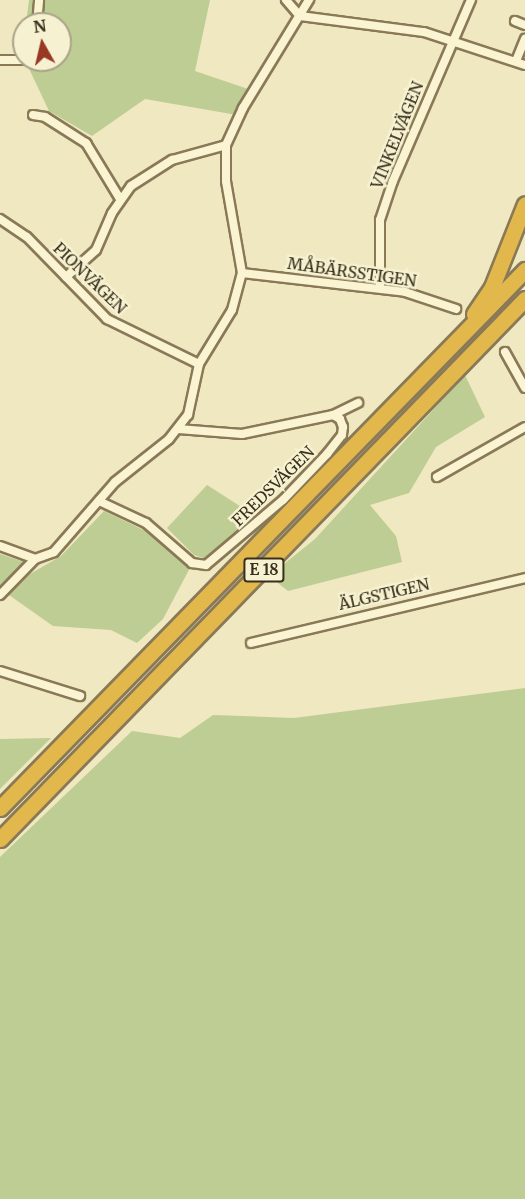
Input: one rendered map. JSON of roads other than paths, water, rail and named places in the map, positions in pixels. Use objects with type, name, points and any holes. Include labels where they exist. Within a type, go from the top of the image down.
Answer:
[{"type":"highway","name":"E 18","points":[[455,344],[492,287],[525,204]]},
{"type":"highway","name":"E 18","points":[[0,808],[525,270]]},
{"type":"highway","name":"E 18","points":[[0,839],[525,298]]},
{"type":"street","points":[[286,0],[300,16],[454,39],[525,65]]},
{"type":"street","points":[[0,595],[35,559],[54,552],[115,482],[178,429],[188,415],[199,364],[232,310],[243,273],[226,181],[226,145],[309,0]]},
{"type":"street","name":"VINKELVÄGEN","points":[[380,288],[380,220],[471,0]]},
{"type":"street","points":[[515,21],[525,25]]},
{"type":"street","points":[[516,61],[525,39]]},
{"type":"street","points":[[33,115],[45,117],[86,143],[120,199]]},
{"type":"street","points":[[66,277],[96,250],[120,199],[155,168],[226,145]]},
{"type":"street","name":"PIONVÄGEN","points":[[0,219],[27,237],[107,319],[199,364]]},
{"type":"street","name":"MÅBÄRSSTIGEN","points":[[243,273],[380,288],[456,309]]},
{"type":"street","points":[[505,352],[525,388]]},
{"type":"street","name":"FREDSVÄGEN","points":[[178,429],[242,434],[333,415],[358,403]]},
{"type":"street","name":"FREDSVÄGEN","points":[[99,501],[147,523],[199,567],[222,554],[262,520],[327,454],[342,435],[340,418],[333,415]]},
{"type":"street","points":[[437,477],[525,427]]},
{"type":"street","points":[[0,546],[35,559]]},
{"type":"street","name":"ÄLGSTIGEN","points":[[251,643],[525,578]]},
{"type":"street","points":[[0,671],[80,696]]}]
